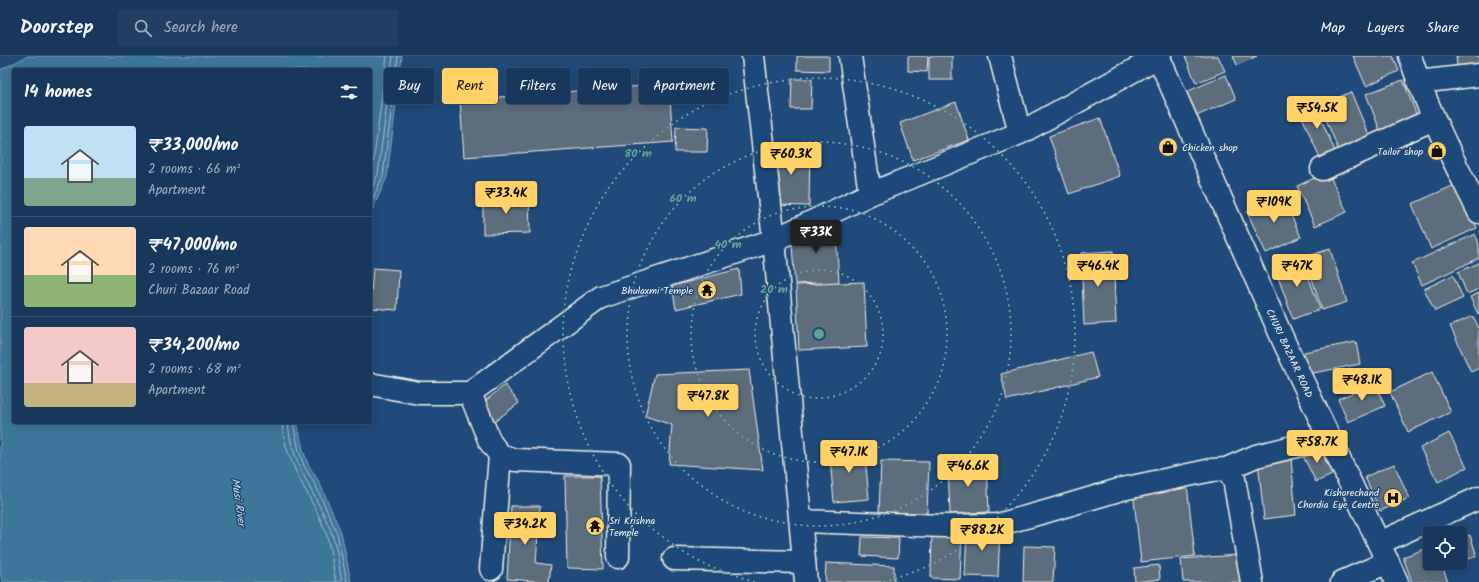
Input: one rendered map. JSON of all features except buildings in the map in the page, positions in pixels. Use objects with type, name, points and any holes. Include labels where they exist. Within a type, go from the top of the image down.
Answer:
[{"type":"street","points":[[674,559],[805,572],[774,240],[753,56]]},
{"type":"street","points":[[850,56],[870,194]]},
{"type":"street","points":[[1000,56],[1020,133]]},
{"type":"street","points":[[372,384],[419,393],[470,393],[601,297],[774,240],[870,194],[1020,133],[1159,56]]},
{"type":"street","name":"CHURI BAZAAR ROAD","points":[[1159,56],[1282,337],[1397,582]]},
{"type":"street","points":[[1410,56],[1418,82],[1434,119],[1479,212]]},
{"type":"street","points":[[1418,82],[1479,75]]},
{"type":"street","points":[[1322,169],[1434,119]]},
{"type":"street","points":[[470,393],[490,442],[500,455],[515,460],[619,464],[618,557]]},
{"type":"street","points":[[801,521],[944,526],[998,524],[1122,489],[1212,470],[1226,469],[1256,456],[1329,438]]},
{"type":"street","points":[[491,570],[500,455]]},
{"type":"street","points":[[1226,469],[1234,479],[1252,582]]},
{"type":"street","points":[[1342,582],[1384,553],[1479,498]]},
{"type":"water","name":"Musi River","points":[[28,56],[402,56],[401,68],[384,68],[384,104],[396,104],[387,177],[372,211],[372,68],[12,68],[12,424],[297,424],[303,450],[308,464],[320,484],[341,532],[351,582],[2,582],[0,570],[0,70]]},
{"type":"place","name":"Chicken shop","points":[[1168,147]]},
{"type":"place","name":"Tailor shop","points":[[1437,151]]},
{"type":"place","name":"Bhulaxmi Temple","points":[[707,290]]},
{"type":"place","name":"Kishorechand Chordia Eye Centre","points":[[1393,498]]},
{"type":"place","name":"Sri Krishna Temple","points":[[595,526]]}]
